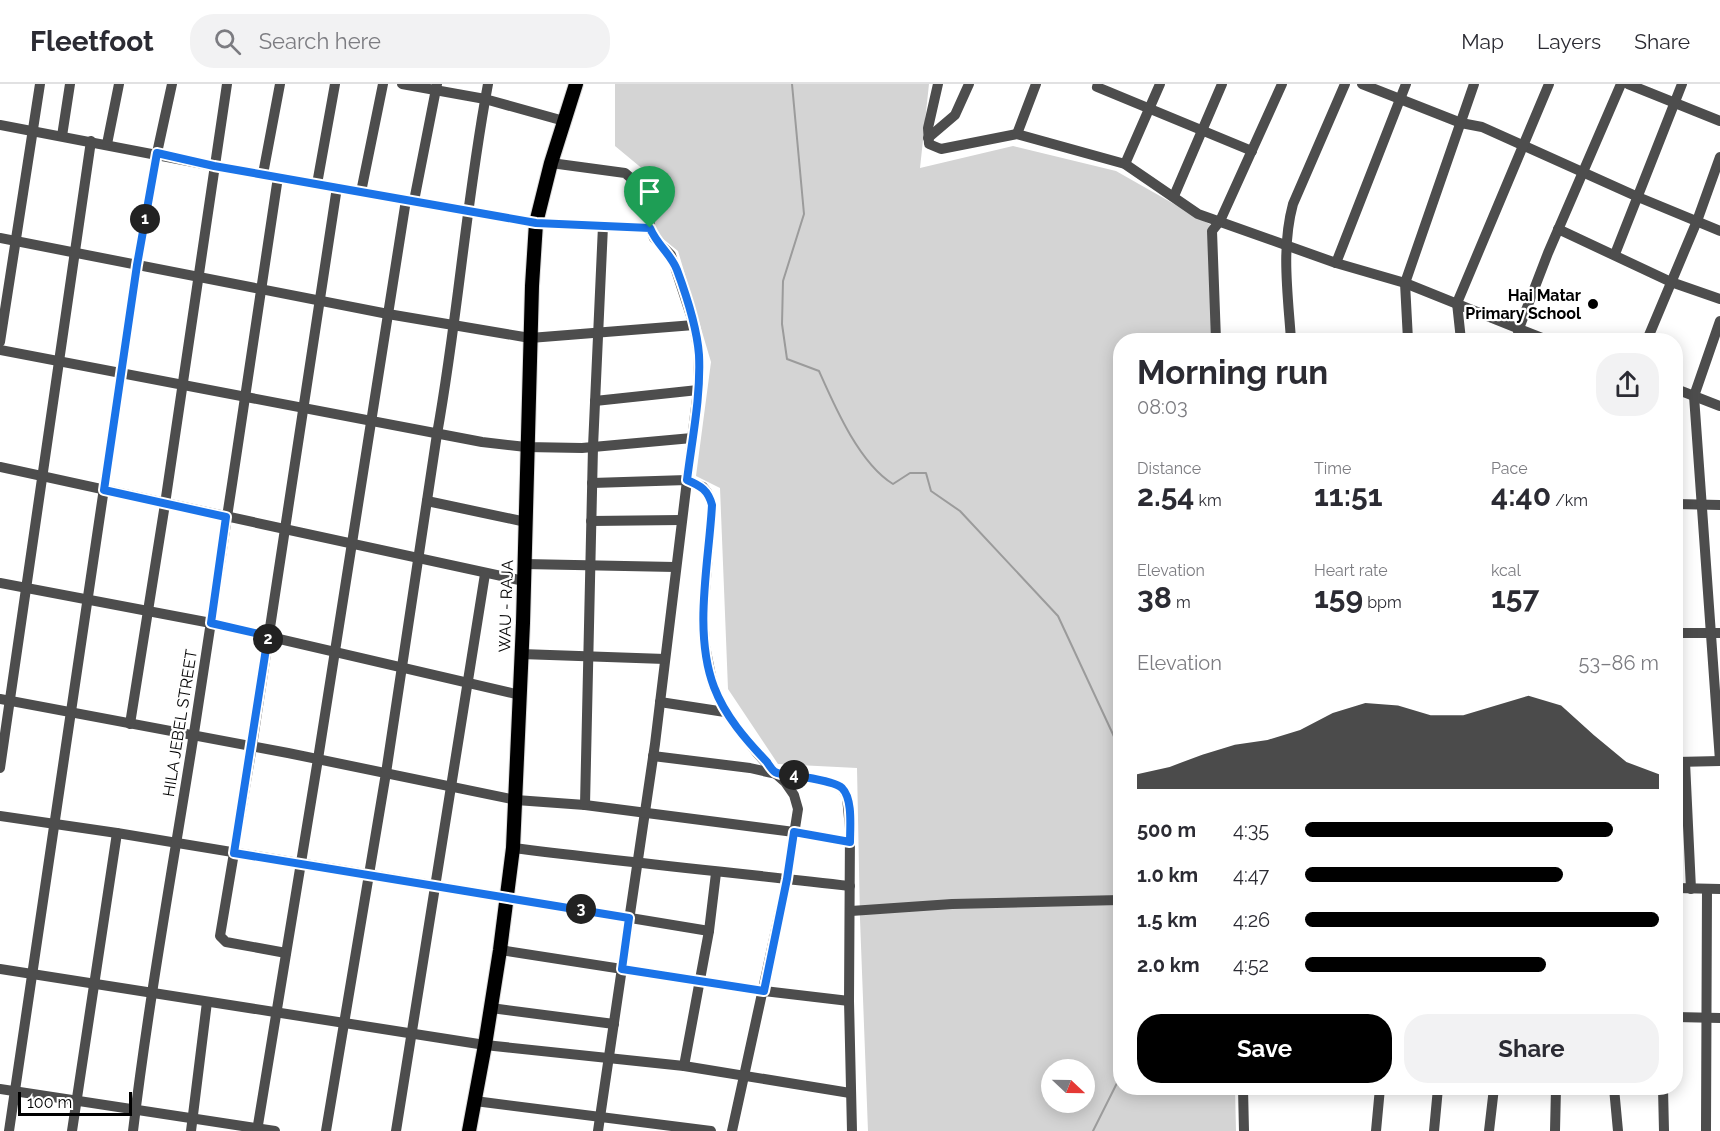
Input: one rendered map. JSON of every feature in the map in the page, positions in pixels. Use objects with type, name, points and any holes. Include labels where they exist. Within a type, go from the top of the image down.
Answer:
[{"type":"main road","name":"WAU - RAJA","points":[[469,1131],[491,1008],[513,848],[536,223],[551,163],[576,84]]},
{"type":"street","points":[[0,342],[40,84]]},
{"type":"street","points":[[62,136],[70,84]]},
{"type":"street","points":[[107,144],[119,84]]},
{"type":"street","points":[[9,1131],[137,265],[172,84]]},
{"type":"street","points":[[130,724],[149,612],[226,84]]},
{"type":"street","points":[[263,174],[280,84]]},
{"type":"street","points":[[316,184],[335,84]]},
{"type":"street","points":[[362,192],[383,84]]},
{"type":"street","points":[[402,84],[436,87],[564,121]]},
{"type":"street","points":[[326,1131],[386,773],[454,326],[468,212],[488,84]]},
{"type":"street","points":[[939,84],[928,128],[928,144],[931,147],[941,149],[1017,134],[1125,164],[1198,214],[1336,263],[1405,283],[1457,303],[1513,333]]},
{"type":"street","points":[[928,138],[955,115],[969,84]]},
{"type":"street","points":[[1017,134],[1036,84]]},
{"type":"street","points":[[1125,164],[1160,84]]},
{"type":"street","points":[[1174,196],[1222,84]]},
{"type":"street","points":[[1216,333],[1212,231],[1220,221],[1282,84]]},
{"type":"street","points":[[1291,333],[1285,245],[1287,224],[1293,204],[1345,84]]},
{"type":"street","points":[[1362,84],[1461,123],[1482,127],[1582,173],[1720,231]]},
{"type":"street","points":[[1336,263],[1406,84]]},
{"type":"street","points":[[1408,333],[1405,283],[1474,84]]},
{"type":"street","points":[[1460,333],[1457,303],[1549,84]]},
{"type":"street","points":[[1520,333],[1558,229],[1621,84]]},
{"type":"street","points":[[1628,84],[1720,121]]},
{"type":"street","points":[[1615,254],[1682,84]]},
{"type":"street","points":[[1095,85],[1252,151]]},
{"type":"street","points":[[257,1130],[388,314],[410,201],[436,87]]},
{"type":"street","points":[[0,125],[157,153],[214,166],[536,223],[650,228]]},
{"type":"street","points":[[0,768],[5,700],[27,588],[91,141]]},
{"type":"street","points":[[1650,333],[1697,221],[1720,157]]},
{"type":"street","points":[[551,163],[625,173],[647,192],[650,228],[654,238],[670,255],[694,325],[699,354],[698,390],[653,756],[598,1131]]},
{"type":"street","name":"HILA JEBEL STREET","points":[[133,1131],[151,993],[194,735],[278,177]]},
{"type":"street","points":[[286,953],[226,942],[220,936],[252,746],[337,188]]},
{"type":"street","points":[[585,805],[589,565],[603,226]]},
{"type":"street","points":[[1558,229],[1671,282],[1720,299]]},
{"type":"street","points":[[0,238],[319,301],[530,338],[694,325]]},
{"type":"street","points":[[1683,762],[1720,761],[1716,633],[1702,505],[1694,396],[1720,321]]},
{"type":"street","points":[[0,350],[371,422],[526,447],[593,447],[692,438]]},
{"type":"street","points":[[595,401],[698,390]]},
{"type":"street","points":[[1683,392],[1720,406]]},
{"type":"street","points":[[0,467],[524,581]]},
{"type":"street","points":[[592,483],[687,480],[703,487],[707,492],[712,505],[703,615],[705,646],[713,686],[725,712],[757,753],[790,789],[798,809],[787,879],[732,1131]]},
{"type":"street","points":[[427,501],[526,522]]},
{"type":"street","points":[[1683,504],[1720,505]]},
{"type":"street","points":[[591,521],[681,520]]},
{"type":"street","points":[[524,564],[675,567]]},
{"type":"street","points":[[396,1131],[485,574]]},
{"type":"street","points":[[0,583],[211,623],[520,696]]},
{"type":"street","points":[[1683,633],[1716,633]]},
{"type":"street","points":[[521,654],[665,659]]},
{"type":"street","points":[[5,700],[252,746],[516,800],[585,805],[794,832],[850,842]]},
{"type":"street","points":[[660,702],[725,712]]},
{"type":"street","points":[[653,756],[807,777],[834,784],[842,788],[847,797],[850,842],[849,1001],[852,1131]]},
{"type":"street","points":[[1683,800],[1690,889]]},
{"type":"street","points":[[0,816],[117,833],[709,931]]},
{"type":"street","points":[[72,1131],[117,833]]},
{"type":"street","points":[[513,848],[638,861],[717,873],[850,886]]},
{"type":"street","points":[[684,1066],[709,931],[717,873]]},
{"type":"street","points":[[1683,888],[1720,889]]},
{"type":"street","points":[[1706,1131],[1707,889]]},
{"type":"street","points":[[851,910],[952,904],[1113,900]]},
{"type":"street","points":[[500,950],[764,991],[849,1001]]},
{"type":"street","points":[[0,969],[485,1045],[684,1066],[850,1093]]},
{"type":"street","points":[[191,1131],[207,1002]]},
{"type":"street","points":[[491,1008],[614,1024]]},
{"type":"street","points":[[1683,1017],[1720,1018]]},
{"type":"street","points":[[0,1089],[275,1131]]},
{"type":"street","points":[[1243,1095],[1244,1131]]},
{"type":"street","points":[[1376,1131],[1379,1095]]},
{"type":"street","points":[[1434,1131],[1437,1095]]},
{"type":"street","points":[[1489,1131],[1493,1095]]},
{"type":"street","points":[[1555,1131],[1556,1095]]},
{"type":"street","points":[[1615,1095],[1618,1131]]},
{"type":"street","points":[[1663,1095],[1664,1131]]},
{"type":"street","points":[[475,1101],[711,1131]]},
{"type":"shaded area","points":[[615,84],[929,84],[920,168],[1013,146],[1116,171],[1211,225],[1215,333],[1113,333],[1113,1095],[1235,1095],[1236,1131],[868,1131],[857,768],[778,764],[728,689],[720,488],[696,476],[711,362],[678,251],[652,230],[662,185],[615,146]]},
{"type":"waterway","points":[[792,84],[804,214],[783,281],[782,324],[787,359],[819,371],[849,433],[869,463],[881,475],[893,484],[910,473],[926,473],[931,491],[960,511],[1058,616],[1113,734]]},
{"type":"waterway","points":[[1093,1131],[1113,1091]]},
{"type":"place","name":"Hai Matar Primary School","points":[[1593,304]]},
{"type":"route","points":[[157,153],[214,166],[536,223],[650,228],[654,238],[670,255],[677,270],[694,325],[699,354],[699,382],[687,480],[703,487],[712,505],[703,615],[705,646],[713,686],[726,712],[776,774],[807,777],[834,784],[842,788],[847,797],[849,809],[850,842],[794,832],[787,879],[764,991],[622,969],[629,918],[234,853],[268,636],[211,623],[226,517],[104,490],[137,265],[157,153]]}]
